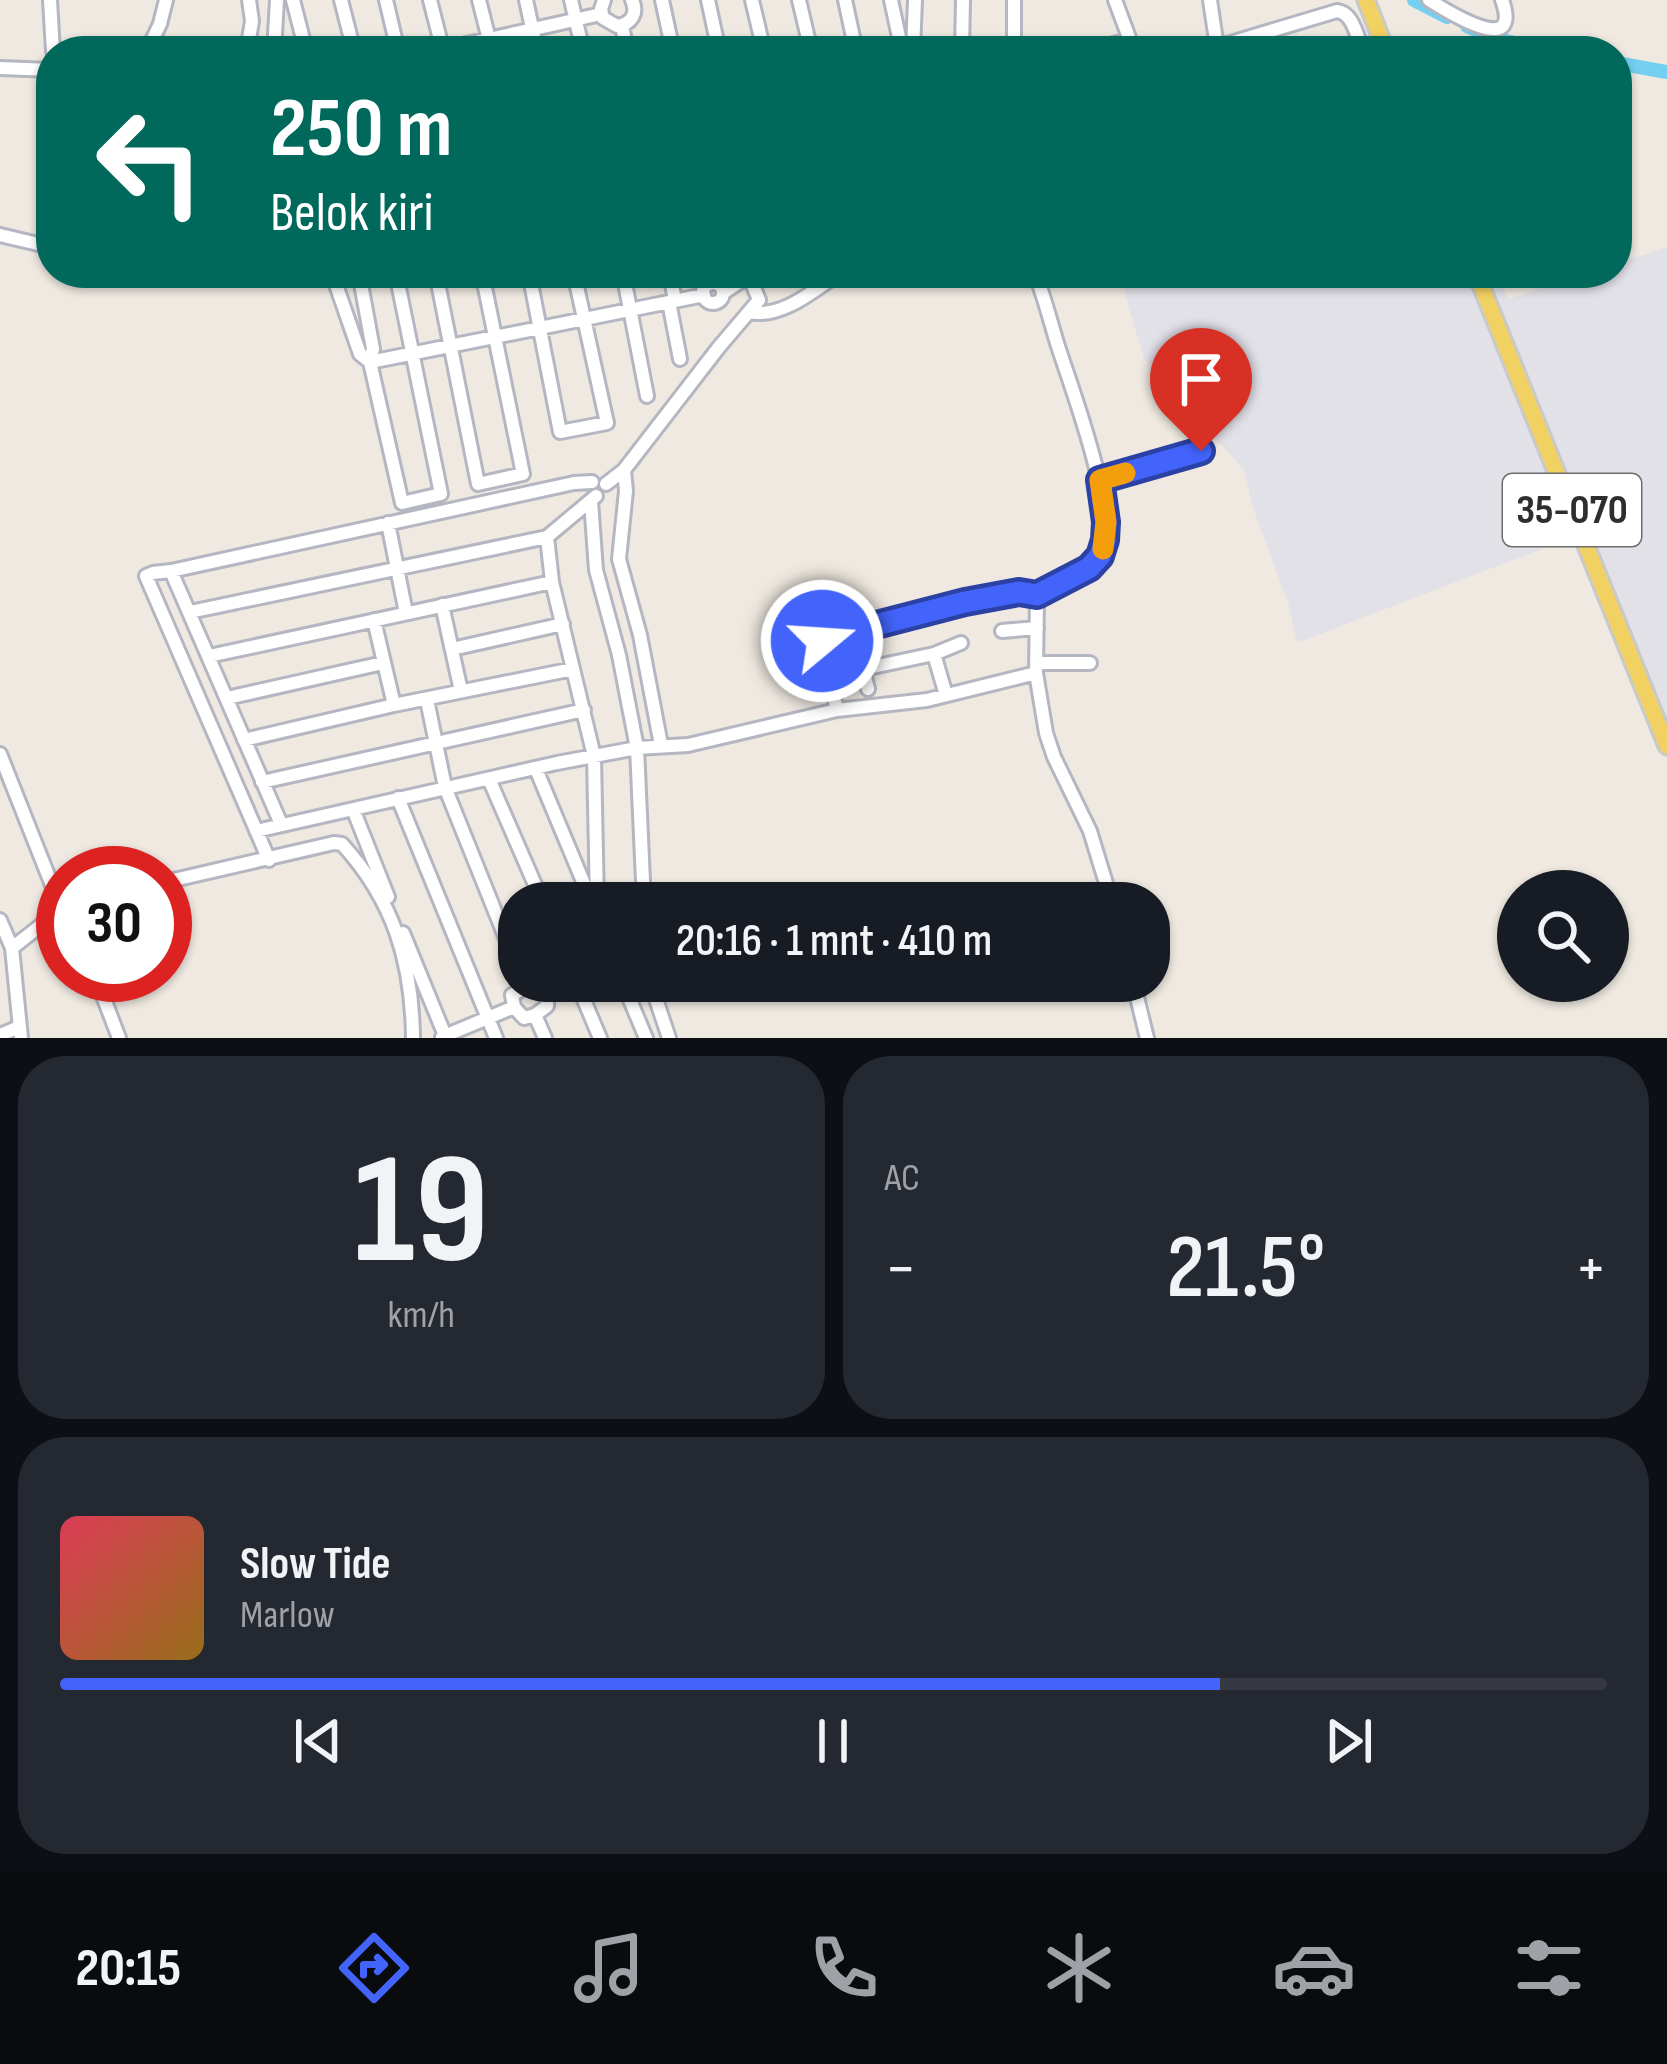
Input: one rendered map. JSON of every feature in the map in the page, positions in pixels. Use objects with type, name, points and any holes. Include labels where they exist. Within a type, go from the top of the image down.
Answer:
[{"type":"main road","points":[[1366,0],[1380,36]]},
{"type":"main road","name":"35-070","points":[[1482,288],[1667,746]]},
{"type":"street","points":[[50,0],[52,36]]},
{"type":"street","points":[[154,36],[166,0]]},
{"type":"street","points":[[249,0],[249,36]]},
{"type":"street","points":[[275,36],[277,0]]},
{"type":"street","points":[[293,0],[302,36]]},
{"type":"street","points":[[341,0],[350,36]]},
{"type":"street","points":[[386,0],[394,36]]},
{"type":"street","points":[[430,0],[437,36]]},
{"type":"street","points":[[479,0],[488,36]]},
{"type":"street","points":[[526,0],[533,36]]},
{"type":"street","points":[[571,0],[580,36]]},
{"type":"street","points":[[515,36],[576,20],[603,7],[609,24],[622,26],[632,19],[633,3],[660,0],[670,36]]},
{"type":"street","points":[[708,0],[716,36]]},
{"type":"street","points":[[752,0],[760,36]]},
{"type":"street","points":[[799,0],[807,36]]},
{"type":"street","points":[[845,0],[853,36]]},
{"type":"street","points":[[891,0],[899,36]]},
{"type":"street","points":[[914,36],[915,0]]},
{"type":"street","points":[[962,36],[963,0]]},
{"type":"street","points":[[1014,36],[1015,0]]},
{"type":"street","points":[[1115,0],[1128,36]]},
{"type":"street","points":[[1210,0],[1215,36]]},
{"type":"street","points":[[1429,0],[1459,18],[1499,29],[1508,16],[1502,0]]},
{"type":"street","points":[[1257,36],[1341,6],[1356,36]]},
{"type":"street","points":[[622,26],[624,36]]},
{"type":"street","points":[[0,68],[36,69]]},
{"type":"street","points":[[0,235],[36,243]]},
{"type":"street","points":[[337,288],[360,354],[370,362]]},
{"type":"street","points":[[361,288],[373,349],[370,362],[402,503],[441,494],[399,288]]},
{"type":"street","points":[[439,288],[478,484],[523,474],[485,288]]},
{"type":"street","points":[[532,288],[560,432],[607,424],[577,288]]},
{"type":"street","points":[[626,288],[647,396]]},
{"type":"street","points":[[671,288],[680,358]]},
{"type":"street","points":[[370,362],[704,295],[716,303],[721,300],[720,288]]},
{"type":"street","points":[[190,612],[547,537],[624,470],[749,312],[759,298],[755,288]]},
{"type":"street","points":[[749,312],[764,314],[786,307],[816,288]]},
{"type":"street","points":[[837,710],[824,638],[965,602],[1019,592],[1037,595],[1089,568],[1100,556],[1106,522],[1100,480],[1040,288]]},
{"type":"street","points":[[1100,480],[1201,451]]},
{"type":"street","points":[[624,470],[619,559],[669,746]]},
{"type":"street","points":[[269,860],[146,580],[150,573],[574,483],[596,491]]},
{"type":"street","points":[[596,491],[596,570],[638,748],[643,882]]},
{"type":"street","points":[[388,524],[406,613]]},
{"type":"street","points":[[547,537],[552,582],[584,710],[587,758],[595,787],[594,882]]},
{"type":"street","points":[[171,571],[281,824]]},
{"type":"street","points":[[209,656],[552,582]]},
{"type":"street","points":[[1037,595],[1036,668],[1046,733],[1090,831],[1106,882]]},
{"type":"street","points":[[442,605],[461,691]]},
{"type":"street","points":[[374,620],[394,705]]},
{"type":"street","points":[[452,650],[563,624]]},
{"type":"street","points":[[1002,632],[1037,628]]},
{"type":"street","points":[[868,689],[864,673],[868,668],[962,643]]},
{"type":"street","points":[[934,654],[946,695]]},
{"type":"street","points":[[227,698],[383,663]]},
{"type":"street","points":[[256,831],[587,758],[669,746],[837,710],[927,700],[1036,668],[1090,663]]},
{"type":"street","points":[[244,740],[573,669]]},
{"type":"street","points":[[427,700],[445,787],[498,919]]},
{"type":"street","points":[[262,782],[584,710]]},
{"type":"street","points":[[0,754],[37,846]]},
{"type":"street","points":[[536,769],[585,882]]},
{"type":"street","points":[[489,778],[534,882]]},
{"type":"street","points":[[398,798],[496,1038]]},
{"type":"street","points":[[353,809],[444,1037],[514,1007]]},
{"type":"street","points":[[192,876],[334,843],[346,848],[378,890],[394,929],[410,982],[413,1038]]},
{"type":"street","points":[[0,920],[12,948],[20,1033],[0,1035]]},
{"type":"street","points":[[12,948],[36,930]]},
{"type":"street","points":[[105,1002],[119,1038]]},
{"type":"street","points":[[513,1002],[524,1018],[535,1015],[546,1002]]},
{"type":"street","points":[[585,1002],[600,1038]]},
{"type":"street","points":[[631,1002],[646,1038]]},
{"type":"street","points":[[656,1002],[669,1038]]},
{"type":"street","points":[[1138,1002],[1147,1038]]},
{"type":"street","points":[[635,1013],[657,1006]]},
{"type":"street","points":[[535,1015],[545,1038]]},
{"type":"shaded area","points":[[1667,247],[1667,746],[1581,534],[1297,643],[1244,470],[1144,359],[1123,288],[1503,288],[1508,299],[1542,288],[1632,288],[1632,258]]},
{"type":"waterway","points":[[1414,0],[1447,17]]},
{"type":"waterway","points":[[1467,26],[1490,36]]},
{"type":"waterway","points":[[1632,66],[1667,72]]},
{"type":"slow traffic","points":[[1103,549],[1106,522],[1100,480],[1125,473]]},
{"type":"route","points":[[822,641],[965,602],[1019,592],[1037,595],[1089,568],[1100,556],[1106,522],[1100,480],[1201,451]]}]
